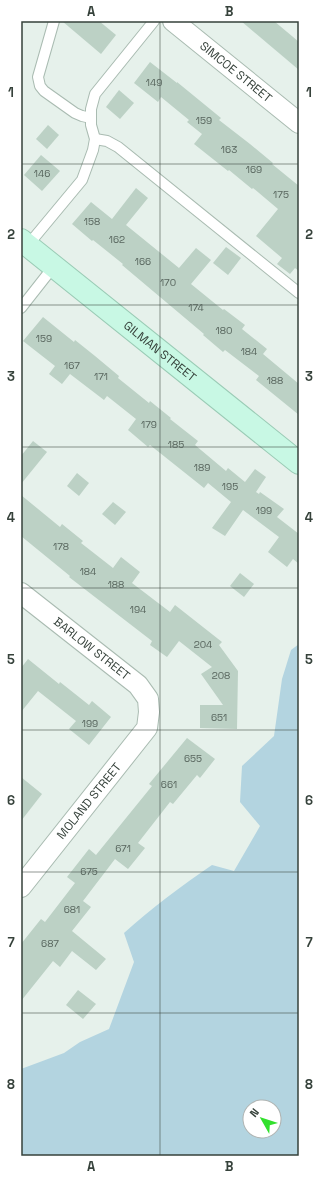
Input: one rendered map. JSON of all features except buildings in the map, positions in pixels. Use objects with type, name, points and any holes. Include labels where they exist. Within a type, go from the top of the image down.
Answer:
[{"type":"street","name":"SIMCOE STREET","points":[[173,21],[299,122]]},
{"type":"street","name":"GILMAN STREET","points":[[25,242],[299,463]]},
{"type":"street","name":"BARLOW STREET","points":[[21,593],[138,685],[148,699],[149,712]]},
{"type":"street","name":"MOLAND STREET","points":[[21,887],[148,728],[149,712]]},
{"type":"lane","points":[[54,21],[38,77],[40,86],[75,113],[91,118]]},
{"type":"lane","points":[[25,242],[82,180],[93,150],[95,139],[91,125],[91,109],[95,94],[154,21]]},
{"type":"lane","points":[[95,139],[106,141],[118,147],[299,293]]},
{"type":"lane","points":[[21,308],[54,266]]},
{"type":"shaded area","points":[[299,644],[299,1156],[21,1156],[21,1069],[64,1053],[80,1042],[109,1029],[134,962],[124,933],[189,881],[212,865],[234,871],[260,826],[240,802],[242,766],[274,736],[282,679],[291,650]]}]
